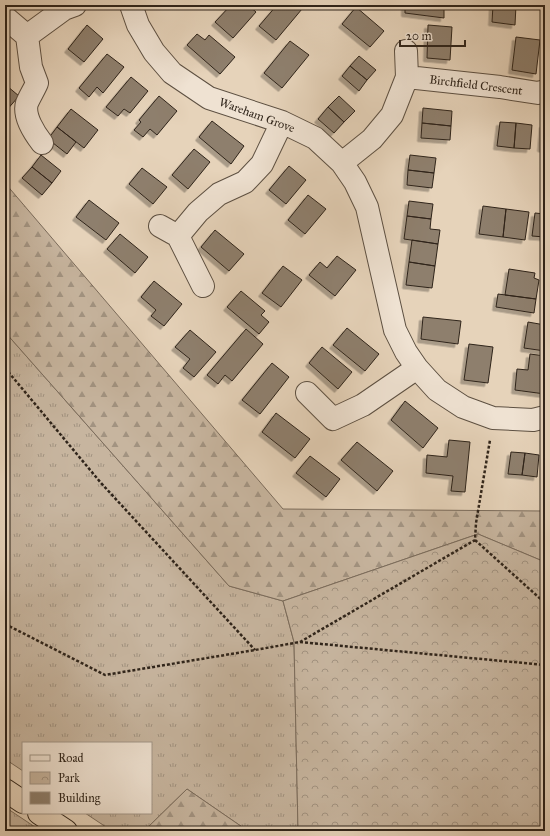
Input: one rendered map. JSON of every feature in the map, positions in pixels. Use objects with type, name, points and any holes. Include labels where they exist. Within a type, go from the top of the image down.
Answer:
[{"type":"highway","points":[[5,790],[22,801]]},
{"type":"highway","points":[[40,814],[66,831]]},
{"type":"street","points":[[27,36],[64,9],[75,5]]},
{"type":"street","name":"Wareham Grove","points":[[131,5],[138,25],[154,52],[172,73],[209,98],[282,122],[314,138],[342,163],[355,182],[367,207],[395,330],[406,352],[417,368],[437,390],[463,407],[493,418],[534,420],[545,417]]},
{"type":"street","points":[[7,20],[27,36],[31,67],[38,83],[27,105],[29,123],[42,143]]},
{"type":"street","points":[[342,163],[372,139],[392,116],[407,77],[406,51]]},
{"type":"street","name":"Birchfield Crescent","points":[[407,77],[500,87],[538,94],[545,91]]},
{"type":"street","points":[[203,286],[169,231],[198,212],[219,194],[245,182],[262,164],[282,122]]},
{"type":"street","points":[[307,393],[333,419],[363,405],[417,368]]},
{"type":"path","points":[[5,368],[101,483],[255,650]]},
{"type":"path","points":[[475,540],[476,523],[493,418]]},
{"type":"path","points":[[300,642],[475,540]]},
{"type":"path","points":[[475,540],[545,604]]},
{"type":"path","points":[[5,624],[105,675],[300,642],[545,665]]},
{"type":"green space","points":[[5,183],[283,509],[545,511],[545,562],[478,534],[283,601],[229,586],[5,332]]},
{"type":"green space","points":[[5,332],[229,586],[283,601],[294,642],[298,831],[248,831],[187,789],[144,831],[112,831],[86,814],[152,814],[152,742],[22,742],[22,770],[5,759]]},
{"type":"green space","points":[[478,534],[545,562],[545,831],[298,831],[294,642],[283,601]]},
{"type":"green space","points":[[187,789],[248,831],[144,831]]},
{"type":"green space","points":[[5,807],[41,831],[5,831]]},
{"type":"building","points":[[231,5],[248,5],[256,12],[233,38],[215,22]]},
{"type":"building","points":[[277,5],[282,5],[286,8],[289,5],[303,5],[302,9],[276,40],[259,26]]},
{"type":"building","points":[[405,5],[444,5],[444,18],[405,13]]},
{"type":"building","points":[[493,5],[516,5],[515,25],[492,22]]},
{"type":"building","points":[[356,7],[384,31],[370,47],[342,24]]},
{"type":"building","points":[[87,25],[103,39],[84,62],[68,49]]},
{"type":"building","points":[[428,25],[452,27],[450,60],[427,58]]},
{"type":"building","points":[[197,34],[205,40],[209,35],[235,57],[220,74],[187,45]]},
{"type":"building","points":[[516,37],[540,40],[536,74],[512,70]]},
{"type":"building","points":[[290,41],[309,55],[282,88],[264,73]]},
{"type":"building","points":[[107,54],[124,67],[103,93],[97,87],[89,97],[79,88]]},
{"type":"building","points":[[359,56],[376,70],[367,80],[350,66]]},
{"type":"building","points":[[350,66],[367,80],[359,91],[342,76]]},
{"type":"building","points":[[131,77],[148,91],[130,113],[124,109],[118,116],[106,107]]},
{"type":"building","points":[[7,86],[19,96],[5,112],[5,89]]},
{"type":"building","points":[[159,96],[177,111],[157,135],[150,129],[143,137],[134,130],[141,122],[139,120]]},
{"type":"building","points":[[339,96],[355,111],[344,122],[328,107]]},
{"type":"building","points":[[328,107],[344,122],[334,133],[318,119]]},
{"type":"building","points":[[423,108],[452,111],[451,126],[422,123]]},
{"type":"building","points":[[71,109],[98,130],[84,148],[57,127]]},
{"type":"building","points":[[212,121],[244,146],[231,164],[199,137]]},
{"type":"building","points":[[500,122],[516,123],[514,148],[497,146]]},
{"type":"building","points":[[422,123],[451,126],[450,140],[421,138]]},
{"type":"building","points":[[516,123],[532,125],[530,149],[514,148]]},
{"type":"building","points":[[543,124],[545,124],[545,149],[541,148]]},
{"type":"building","points":[[57,127],[76,142],[67,154],[48,139]]},
{"type":"building","points":[[194,149],[210,162],[188,189],[172,175]]},
{"type":"building","points":[[41,155],[61,171],[52,183],[32,167]]},
{"type":"building","points":[[410,155],[436,158],[434,173],[408,170]]},
{"type":"building","points":[[289,166],[306,180],[286,204],[269,190]]},
{"type":"building","points":[[32,167],[52,183],[42,195],[22,178]]},
{"type":"building","points":[[142,168],[167,187],[153,204],[129,184]]},
{"type":"building","points":[[408,170],[434,173],[432,188],[407,185]]},
{"type":"building","points":[[308,195],[326,209],[305,234],[288,220]]},
{"type":"building","points":[[89,200],[119,223],[106,240],[76,217]]},
{"type":"building","points":[[409,201],[433,204],[431,219],[407,216]]},
{"type":"building","points":[[483,206],[506,209],[503,237],[479,234]]},
{"type":"building","points":[[506,209],[529,212],[525,240],[503,237]]},
{"type":"building","points":[[535,213],[545,214],[545,237],[532,236]]},
{"type":"building","points":[[407,216],[431,219],[430,229],[440,230],[438,244],[404,239]]},
{"type":"building","points":[[215,230],[244,254],[229,271],[201,247]]},
{"type":"building","points":[[120,234],[148,257],[135,273],[107,249]]},
{"type":"building","points":[[412,240],[438,244],[435,266],[409,262]]},
{"type":"building","points":[[337,256],[356,270],[335,296],[309,275],[320,262],[327,268]]},
{"type":"building","points":[[409,262],[435,266],[432,288],[406,285]]},
{"type":"building","points":[[283,266],[302,280],[281,307],[262,293]]},
{"type":"building","points":[[509,269],[535,273],[534,278],[539,280],[536,299],[505,295]]},
{"type":"building","points":[[154,281],[182,304],[164,326],[151,316],[156,310],[141,297]]},
{"type":"building","points":[[241,291],[265,311],[261,315],[269,322],[259,334],[227,307]]},
{"type":"building","points":[[498,294],[536,299],[534,313],[496,307]]},
{"type":"building","points":[[423,317],[461,321],[458,344],[421,339]]},
{"type":"building","points":[[528,322],[545,325],[545,351],[524,348]]},
{"type":"building","points":[[347,328],[379,354],[365,371],[333,345]]},
{"type":"building","points":[[246,329],[263,344],[232,381],[225,375],[218,384],[207,375]]},
{"type":"building","points":[[190,330],[216,352],[194,377],[183,368],[190,359],[175,347]]},
{"type":"building","points":[[469,344],[493,347],[488,383],[464,380]]},
{"type":"building","points":[[322,347],[352,372],[338,389],[309,363]]},
{"type":"building","points":[[530,354],[545,356],[545,394],[515,390],[517,369],[528,370]]},
{"type":"building","points":[[272,363],[289,377],[260,414],[242,400]]},
{"type":"building","points":[[405,401],[438,428],[423,448],[391,420]]},
{"type":"building","points":[[276,413],[310,439],[295,458],[262,432]]},
{"type":"building","points":[[449,440],[470,442],[465,492],[451,491],[453,476],[426,473],[427,455],[447,457]]},
{"type":"building","points":[[357,442],[393,471],[377,491],[341,460]]},
{"type":"building","points":[[511,452],[525,453],[522,475],[508,474]]},
{"type":"building","points":[[525,453],[539,455],[537,477],[522,475]]},
{"type":"building","points":[[310,456],[340,479],[326,497],[296,473]]}]
